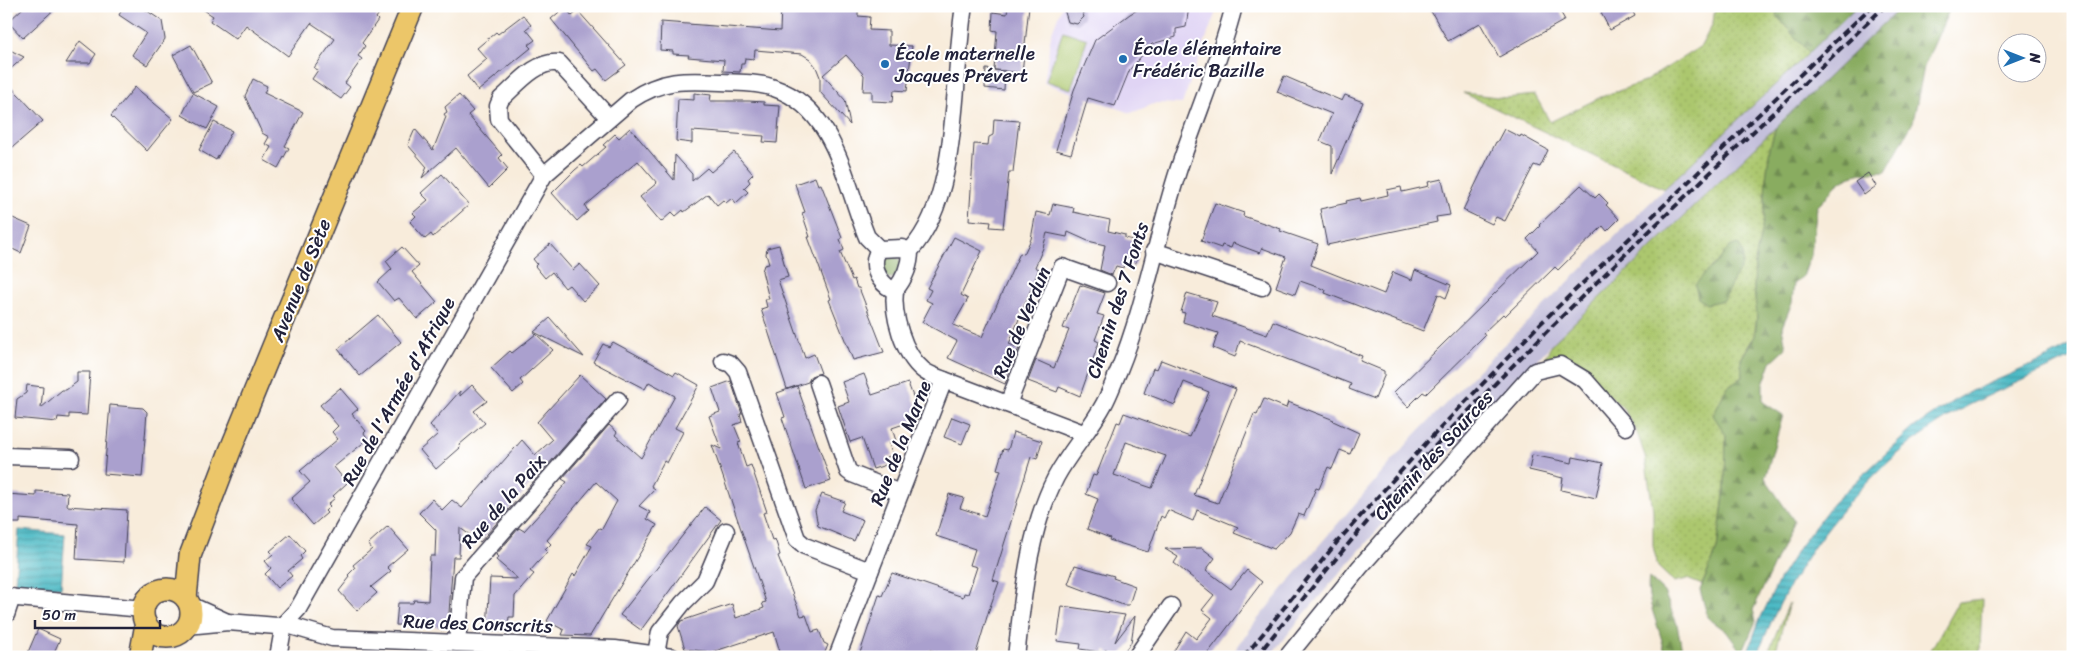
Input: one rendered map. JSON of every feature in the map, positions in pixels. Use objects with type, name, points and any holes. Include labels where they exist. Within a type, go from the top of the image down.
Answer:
[{"type":"main road","name":"Avenue de Sète","points":[[188,602],[190,556],[230,451],[413,6]]},
{"type":"main road","name":"Avenue de Sète","points":[[160,590],[190,556]]},
{"type":"main road","points":[[140,657],[146,600],[160,590],[174,590],[188,602],[190,619],[186,626],[175,635],[167,636],[155,633],[145,616]]},
{"type":"main road","points":[[150,657],[167,636]]},
{"type":"street","points":[[944,380],[922,369],[908,351],[895,315],[893,303],[895,290],[905,275],[910,260],[910,251],[927,228],[942,185],[950,137],[964,6]]},
{"type":"street","name":"Chemin des 7 Fonts","points":[[1016,657],[1024,595],[1034,543],[1043,511],[1056,478],[1104,405],[1120,368],[1144,293],[1154,251],[1178,170],[1227,35],[1234,6]]},
{"type":"street","points":[[544,175],[499,119],[498,106],[501,99],[539,66],[552,62],[559,63],[609,118]]},
{"type":"street","name":"Rue de l'Armée d'Afrique","points":[[284,624],[298,609],[544,175],[643,91],[656,85],[686,80],[752,84],[773,87],[806,105],[826,130],[867,237],[879,249]]},
{"type":"street","points":[[895,290],[890,289],[881,281],[876,271],[874,260],[879,249],[902,248],[910,251]]},
{"type":"street","points":[[1154,251],[1262,288]]},
{"type":"street","name":"Rue de Verdun","points":[[1008,404],[1062,267],[1107,283]]},
{"type":"street","points":[[723,361],[736,367],[797,539],[805,546],[870,570]]},
{"type":"street","name":"Chemin des Sources","points":[[1287,657],[1360,567],[1535,371],[1560,365],[1585,380],[1626,427]]},
{"type":"street","name":"Rue de la Marne","points":[[837,657],[944,380],[1084,433]]},
{"type":"street","points":[[818,383],[848,470],[852,474],[900,493]]},
{"type":"street","name":"Rue de la Paix","points":[[457,643],[463,577],[618,400]]},
{"type":"street","points":[[6,456],[71,458]]},
{"type":"street","points":[[664,655],[660,632],[683,602],[705,581],[726,532]]},
{"type":"street","points":[[6,615],[9,597],[145,616]]},
{"type":"street","points":[[188,602],[228,622]]},
{"type":"street","points":[[1136,657],[1171,606]]},
{"type":"street","points":[[186,626],[228,622],[262,626],[284,624],[278,657]]},
{"type":"street","name":"Rue des Conscrits","points":[[284,624],[332,638],[616,649],[664,655]]},
{"type":"shaded area","name":"École élémentaire Frédéric Bazille","points":[[1062,6],[1218,6],[1182,104],[1156,103],[1131,113],[1044,83],[1051,35]]},
{"type":"shaded area","points":[[1857,6],[1902,6],[1553,343],[1389,517],[1269,657],[1230,657],[1257,620],[1321,543],[1415,435],[1485,363],[1664,189]]},
{"type":"green space","points":[[1715,6],[1780,6],[1776,15],[1809,53],[1664,189],[1463,93],[1506,98],[1535,95],[1550,122],[1601,97],[1644,82],[1701,46],[1713,23]]},
{"type":"green space","points":[[1780,6],[1857,6],[1809,53],[1776,15]]},
{"type":"green space","points":[[1902,6],[1951,6],[1924,67],[1913,122],[1886,171],[1861,173],[1843,180],[1817,207],[1811,254],[1803,277],[1794,283],[1792,303],[1782,327],[1786,348],[1771,362],[1763,385],[1763,402],[1783,415],[1765,478],[1794,521],[1753,610],[1756,621],[1742,653],[1726,631],[1708,618],[1700,590],[1717,550],[1725,487],[1726,435],[1713,415],[1727,387],[1742,377],[1741,359],[1755,336],[1757,316],[1754,289],[1755,262],[1764,217],[1770,147],[1776,127]]},
{"type":"green space","points":[[1063,31],[1087,39],[1071,89],[1046,81]]},
{"type":"green space","points":[[1776,127],[1770,147],[1764,217],[1755,262],[1754,289],[1757,316],[1754,336],[1741,359],[1742,377],[1727,387],[1725,486],[1717,550],[1702,585],[1687,579],[1674,582],[1658,567],[1653,546],[1653,510],[1645,456],[1636,430],[1622,407],[1573,363],[1545,357],[1553,343]]},
{"type":"green space","points":[[1738,244],[1743,254],[1739,272],[1724,300],[1706,304],[1698,298],[1695,285],[1718,262],[1729,247]]},
{"type":"green space","points":[[895,255],[902,263],[894,278],[887,278],[879,263],[884,257]]},
{"type":"green space","points":[[1649,578],[1664,592],[1677,624],[1682,650],[1702,657],[1665,657],[1664,647],[1651,607],[1648,587]]},
{"type":"green space","points":[[1982,599],[1980,652],[1984,657],[1927,657],[1958,602]]},
{"type":"green space","points":[[1789,603],[1776,650],[1789,657],[1766,657]]},
{"type":"water","points":[[2073,344],[2073,357],[1953,414],[1920,436],[1890,461],[1861,489],[1811,551],[1790,585],[1757,657],[1746,657],[1759,621],[1780,578],[1800,546],[1833,503],[1913,428],[1953,401],[1971,391],[2041,361]]},
{"type":"water","points":[[19,530],[65,534],[61,588],[15,583]]},
{"type":"building","points":[[25,6],[58,6],[23,38],[8,22]]},
{"type":"building","points":[[124,6],[140,6],[162,21],[165,39],[147,65],[132,55],[146,33],[119,15]]},
{"type":"building","points":[[198,6],[384,6],[376,18],[378,20],[362,43],[365,46],[358,56],[362,59],[345,83],[350,87],[341,99],[312,79],[318,70],[314,68],[335,39],[311,23],[288,56],[246,25],[236,39],[210,21],[213,16]]},
{"type":"building","name":"École maternelle Jacques Prévert","points":[[781,6],[858,6],[858,16],[870,17],[869,30],[889,31],[889,45],[912,46],[907,91],[894,90],[893,102],[872,101],[872,91],[863,91],[864,75],[846,55],[823,75],[845,100],[850,125],[820,92],[820,77],[816,67],[810,59],[802,54],[755,50],[754,59],[745,58],[744,64],[741,64],[740,72],[723,71],[724,60],[688,57],[689,55],[673,54],[673,51],[660,50],[661,22],[780,31]]},
{"type":"building","points":[[1008,6],[1029,6],[1022,73],[994,70],[997,31],[992,30],[993,12],[1007,14]]},
{"type":"building","points":[[1063,6],[1080,6],[1084,17],[1077,24],[1068,22]]},
{"type":"building","points":[[1144,6],[1189,6],[1186,27],[1176,29],[1176,37],[1152,44],[1130,69],[1115,106],[1088,98],[1071,154],[1056,150],[1074,90],[1095,40]]},
{"type":"building","points":[[1428,6],[1557,6],[1565,20],[1499,57],[1480,23],[1448,41]]},
{"type":"building","points":[[1613,6],[1630,6],[1635,16],[1610,30],[1601,13]]},
{"type":"building","points":[[565,7],[572,16],[578,11],[626,65],[606,80],[597,69],[594,71],[551,19]]},
{"type":"building","points":[[523,15],[531,25],[526,29],[535,40],[528,45],[531,48],[478,91],[467,76],[487,59],[477,48],[496,32],[498,34]]},
{"type":"building","points":[[80,41],[96,54],[90,63],[66,63]]},
{"type":"building","points":[[191,45],[212,83],[193,92],[173,55]]},
{"type":"building","points":[[6,48],[24,57],[6,73]]},
{"type":"building","points":[[986,69],[1005,71],[1004,90],[985,88]]},
{"type":"building","points":[[1284,76],[1342,101],[1345,95],[1363,102],[1332,174],[1332,146],[1320,141],[1332,114],[1277,92]]},
{"type":"building","points":[[253,79],[267,86],[264,93],[303,112],[285,146],[289,148],[278,168],[264,160],[271,147],[265,144],[269,137],[262,133],[245,96]]},
{"type":"building","points":[[6,81],[43,121],[6,153]]},
{"type":"building","points":[[135,87],[173,119],[147,151],[111,116]]},
{"type":"building","points":[[193,93],[219,107],[207,129],[182,115]]},
{"type":"building","points":[[694,93],[711,95],[710,101],[764,102],[764,105],[780,106],[777,143],[763,142],[764,136],[692,131],[692,143],[676,141],[678,99],[694,100]]},
{"type":"building","points":[[459,95],[473,111],[468,115],[502,155],[499,158],[508,169],[489,188],[456,148],[422,178],[427,167],[408,145],[415,129],[433,150],[446,117],[444,114],[447,112],[445,107]]},
{"type":"building","points":[[994,119],[1019,121],[1013,172],[1009,172],[1003,228],[990,227],[991,222],[969,220],[974,144],[988,145],[989,137],[993,135]]},
{"type":"building","points":[[214,122],[232,131],[216,160],[199,150]]},
{"type":"building","points":[[630,128],[674,180],[675,155],[692,174],[692,181],[707,168],[711,172],[734,152],[753,174],[748,179],[750,182],[744,188],[748,192],[736,203],[732,198],[726,203],[723,200],[717,205],[708,194],[684,212],[683,210],[676,216],[672,212],[661,222],[640,197],[657,183],[638,161],[585,206],[588,211],[577,221],[552,193],[575,170],[581,165],[583,167],[606,147],[603,145],[615,134],[619,138]]},
{"type":"building","points":[[1504,129],[1520,137],[1521,135],[1548,150],[1540,167],[1534,165],[1505,221],[1496,217],[1492,224],[1463,210]]},
{"type":"building","points":[[1868,173],[1876,186],[1864,195],[1855,182]]},
{"type":"building","points":[[442,174],[469,205],[433,237],[431,234],[425,239],[410,222],[416,216],[413,213],[428,200],[421,193]]},
{"type":"building","points":[[815,177],[818,185],[821,184],[842,238],[840,239],[844,250],[840,252],[852,280],[854,279],[857,288],[859,288],[884,352],[853,360],[829,300],[831,299],[808,237],[810,237],[802,213],[805,212],[795,184]]},
{"type":"building","points":[[1442,179],[1450,215],[1436,217],[1437,222],[1327,245],[1320,209],[1360,198],[1361,201],[1388,195],[1387,190],[1401,187],[1402,192],[1429,186],[1428,182]]},
{"type":"building","points":[[1581,185],[1595,198],[1599,194],[1619,219],[1607,231],[1603,226],[1558,270],[1555,267],[1505,316],[1503,314],[1483,333],[1485,336],[1426,394],[1423,392],[1408,407],[1394,392],[1538,251],[1527,239]]},
{"type":"building","points":[[1215,203],[1244,213],[1243,216],[1281,229],[1280,231],[1318,244],[1311,265],[1384,294],[1393,272],[1412,280],[1415,270],[1451,285],[1446,298],[1438,294],[1423,331],[1325,293],[1326,290],[1300,281],[1295,294],[1276,287],[1286,257],[1262,248],[1260,253],[1233,243],[1231,248],[1222,245],[1221,248],[1201,241]]},
{"type":"building","points":[[1053,204],[1074,208],[1073,212],[1110,220],[1108,231],[1125,235],[1125,238],[1141,242],[1135,266],[1124,264],[1123,268],[1116,266],[1112,275],[1100,270],[1105,245],[1088,241],[1068,232],[1067,237],[1047,233],[1035,267],[1039,269],[1009,344],[1019,348],[1005,384],[948,358],[957,341],[922,322],[932,303],[926,300],[931,290],[927,288],[954,237],[982,251],[961,295],[968,299],[953,325],[982,337],[1020,253],[1024,254],[1031,239],[1036,212],[1050,215]]},
{"type":"building","points":[[6,215],[31,226],[21,253],[6,246]]},
{"type":"building","points":[[550,244],[573,270],[580,264],[600,286],[583,301],[569,285],[565,288],[552,272],[545,278],[535,266],[537,264],[533,259]]},
{"type":"building","points":[[779,245],[788,277],[778,280],[805,358],[814,354],[821,373],[811,376],[808,382],[787,389],[761,309],[767,307],[765,299],[769,299],[762,271],[764,265],[769,264],[766,254],[767,248]]},
{"type":"building","points":[[402,247],[419,266],[412,272],[437,302],[417,319],[399,298],[394,301],[378,282],[392,269],[386,261]]},
{"type":"building","points":[[1080,285],[1105,293],[1097,314],[1104,316],[1095,340],[1099,342],[1080,396],[1059,387],[1057,392],[1028,381],[1036,360],[1054,368],[1069,330],[1063,328]]},
{"type":"building","points":[[1187,293],[1217,302],[1212,316],[1267,335],[1273,321],[1362,356],[1360,361],[1384,371],[1384,376],[1375,399],[1349,389],[1351,384],[1240,341],[1235,357],[1213,348],[1218,333],[1183,322],[1185,313],[1181,312]]},
{"type":"building","points":[[378,315],[401,342],[360,376],[338,349]]},
{"type":"building","points":[[550,318],[584,357],[534,332]]},
{"type":"building","points":[[536,334],[553,350],[520,380],[523,384],[513,393],[491,368],[510,351],[512,353]]},
{"type":"building","points":[[613,342],[674,375],[676,372],[699,385],[675,428],[683,432],[667,463],[664,461],[651,486],[655,489],[639,506],[650,512],[647,519],[657,525],[590,636],[562,635],[564,630],[547,621],[573,574],[575,576],[592,546],[587,544],[599,528],[602,529],[617,501],[596,482],[547,540],[551,544],[545,550],[547,552],[530,571],[534,574],[515,596],[514,617],[509,617],[507,631],[487,630],[490,578],[518,579],[496,560],[498,557],[496,555],[519,528],[524,531],[551,501],[567,482],[562,479],[609,425],[617,432],[615,435],[641,458],[675,396],[649,382],[645,389],[593,362],[603,344],[609,347]]},
{"type":"building","points":[[1161,360],[1236,389],[1194,495],[1218,503],[1254,414],[1257,415],[1264,399],[1286,408],[1288,402],[1334,420],[1359,433],[1350,454],[1340,450],[1332,469],[1328,467],[1319,489],[1316,488],[1304,516],[1298,514],[1290,532],[1274,549],[1234,533],[1238,527],[1197,510],[1193,521],[1168,510],[1164,518],[1161,516],[1148,552],[1109,540],[1110,538],[1087,529],[1098,499],[1086,494],[1093,475],[1096,476],[1117,422],[1120,423],[1124,413],[1190,437],[1197,421],[1209,392],[1184,382],[1175,405],[1144,393],[1153,368],[1157,369]],"holes":[[[1126,442],[1166,456],[1152,488],[1114,475]]]},
{"type":"building","points":[[77,372],[90,372],[87,415],[69,414],[69,418],[58,417],[57,422],[15,418],[17,399],[26,393],[27,385],[43,387],[41,408],[62,390],[66,390],[77,382]]},
{"type":"building","points":[[864,374],[872,395],[908,383],[920,415],[918,419],[892,428],[896,441],[889,444],[893,455],[887,457],[889,464],[873,469],[862,438],[850,442],[838,406],[849,402],[842,382]]},
{"type":"building","points":[[580,375],[606,399],[480,542],[460,528],[459,557],[453,557],[448,627],[396,625],[398,603],[413,603],[414,600],[428,601],[430,556],[435,556],[436,530],[419,513],[432,499],[442,510],[452,500],[462,508],[522,440],[535,455],[552,440],[537,422]]},
{"type":"building","points":[[731,381],[742,414],[740,414],[742,422],[734,425],[741,442],[738,443],[746,467],[751,465],[767,512],[763,513],[772,540],[775,539],[780,555],[778,556],[801,616],[806,615],[812,632],[819,630],[824,643],[828,645],[823,657],[788,657],[780,652],[774,632],[712,652],[685,649],[678,626],[681,621],[732,604],[736,618],[764,608],[762,603],[766,602],[712,445],[721,449],[709,416],[720,412],[712,388]]},
{"type":"building","points":[[472,385],[487,401],[474,411],[485,423],[459,445],[460,448],[436,469],[420,450],[438,434],[430,425],[460,391],[460,396]]},
{"type":"building","points":[[797,386],[831,481],[806,489],[782,418],[785,417],[777,393]]},
{"type":"building","points":[[340,388],[358,409],[352,414],[366,431],[364,433],[368,439],[334,467],[347,483],[333,496],[335,498],[328,504],[330,506],[325,511],[327,513],[313,525],[291,499],[310,482],[300,471],[338,439],[332,432],[338,426],[320,405]]},
{"type":"building","points":[[110,405],[143,408],[147,412],[142,477],[104,474]]},
{"type":"building","points":[[952,417],[970,424],[962,444],[944,437]]},
{"type":"building","points":[[1013,432],[1042,441],[1037,459],[1031,457],[993,580],[999,582],[975,657],[952,657],[930,650],[927,657],[873,657],[860,653],[879,595],[882,596],[892,573],[963,597],[964,593],[968,594],[977,567],[970,565],[975,549],[936,536],[949,494],[964,498],[960,508],[985,516],[1001,470],[997,469],[1003,449],[1008,450]]},
{"type":"building","points":[[1532,455],[1572,463],[1573,457],[1603,463],[1596,498],[1561,490],[1563,478],[1529,470]]},
{"type":"building","points":[[36,491],[68,493],[67,506],[127,510],[124,562],[76,559],[78,524],[20,519],[20,523],[6,523],[6,494],[36,496]]},
{"type":"building","points":[[822,494],[845,502],[841,511],[863,520],[854,541],[818,526],[815,510]]},
{"type":"building","points":[[705,507],[721,520],[641,630],[620,615]]},
{"type":"building","points":[[388,526],[408,549],[387,567],[391,571],[371,587],[377,593],[357,611],[339,591],[350,577],[348,575],[355,568],[353,565],[372,549],[368,544]]},
{"type":"building","points":[[290,534],[305,551],[300,556],[302,559],[288,571],[292,576],[277,588],[265,574],[271,568],[265,561],[273,554],[270,551]]},
{"type":"building","points":[[1202,548],[1215,558],[1206,570],[1231,589],[1247,570],[1262,582],[1205,657],[1170,657],[1186,631],[1196,639],[1212,618],[1202,610],[1214,595],[1174,563],[1178,557],[1165,549]]},
{"type":"building","points":[[1075,565],[1114,576],[1113,578],[1135,586],[1129,605],[1123,605],[1068,584]]},
{"type":"building","points":[[1062,606],[1125,615],[1115,642],[1135,616],[1131,643],[1119,657],[1105,657],[1109,651],[1105,650],[1105,653],[1080,649],[1081,644],[1057,641]]},
{"type":"building","points":[[38,629],[60,639],[52,657],[26,657]]},
{"type":"railway","points":[[1244,657],[1338,541],[1428,441],[1540,324],[1872,6]]},
{"type":"railway","points":[[1256,657],[1366,523],[1490,388],[1658,223],[1885,6]]},
{"type":"place","name":"École élémentaire Frédéric Bazille","points":[[1123,59]]},
{"type":"place","name":"École maternelle Jacques Prévert","points":[[885,64]]}]
